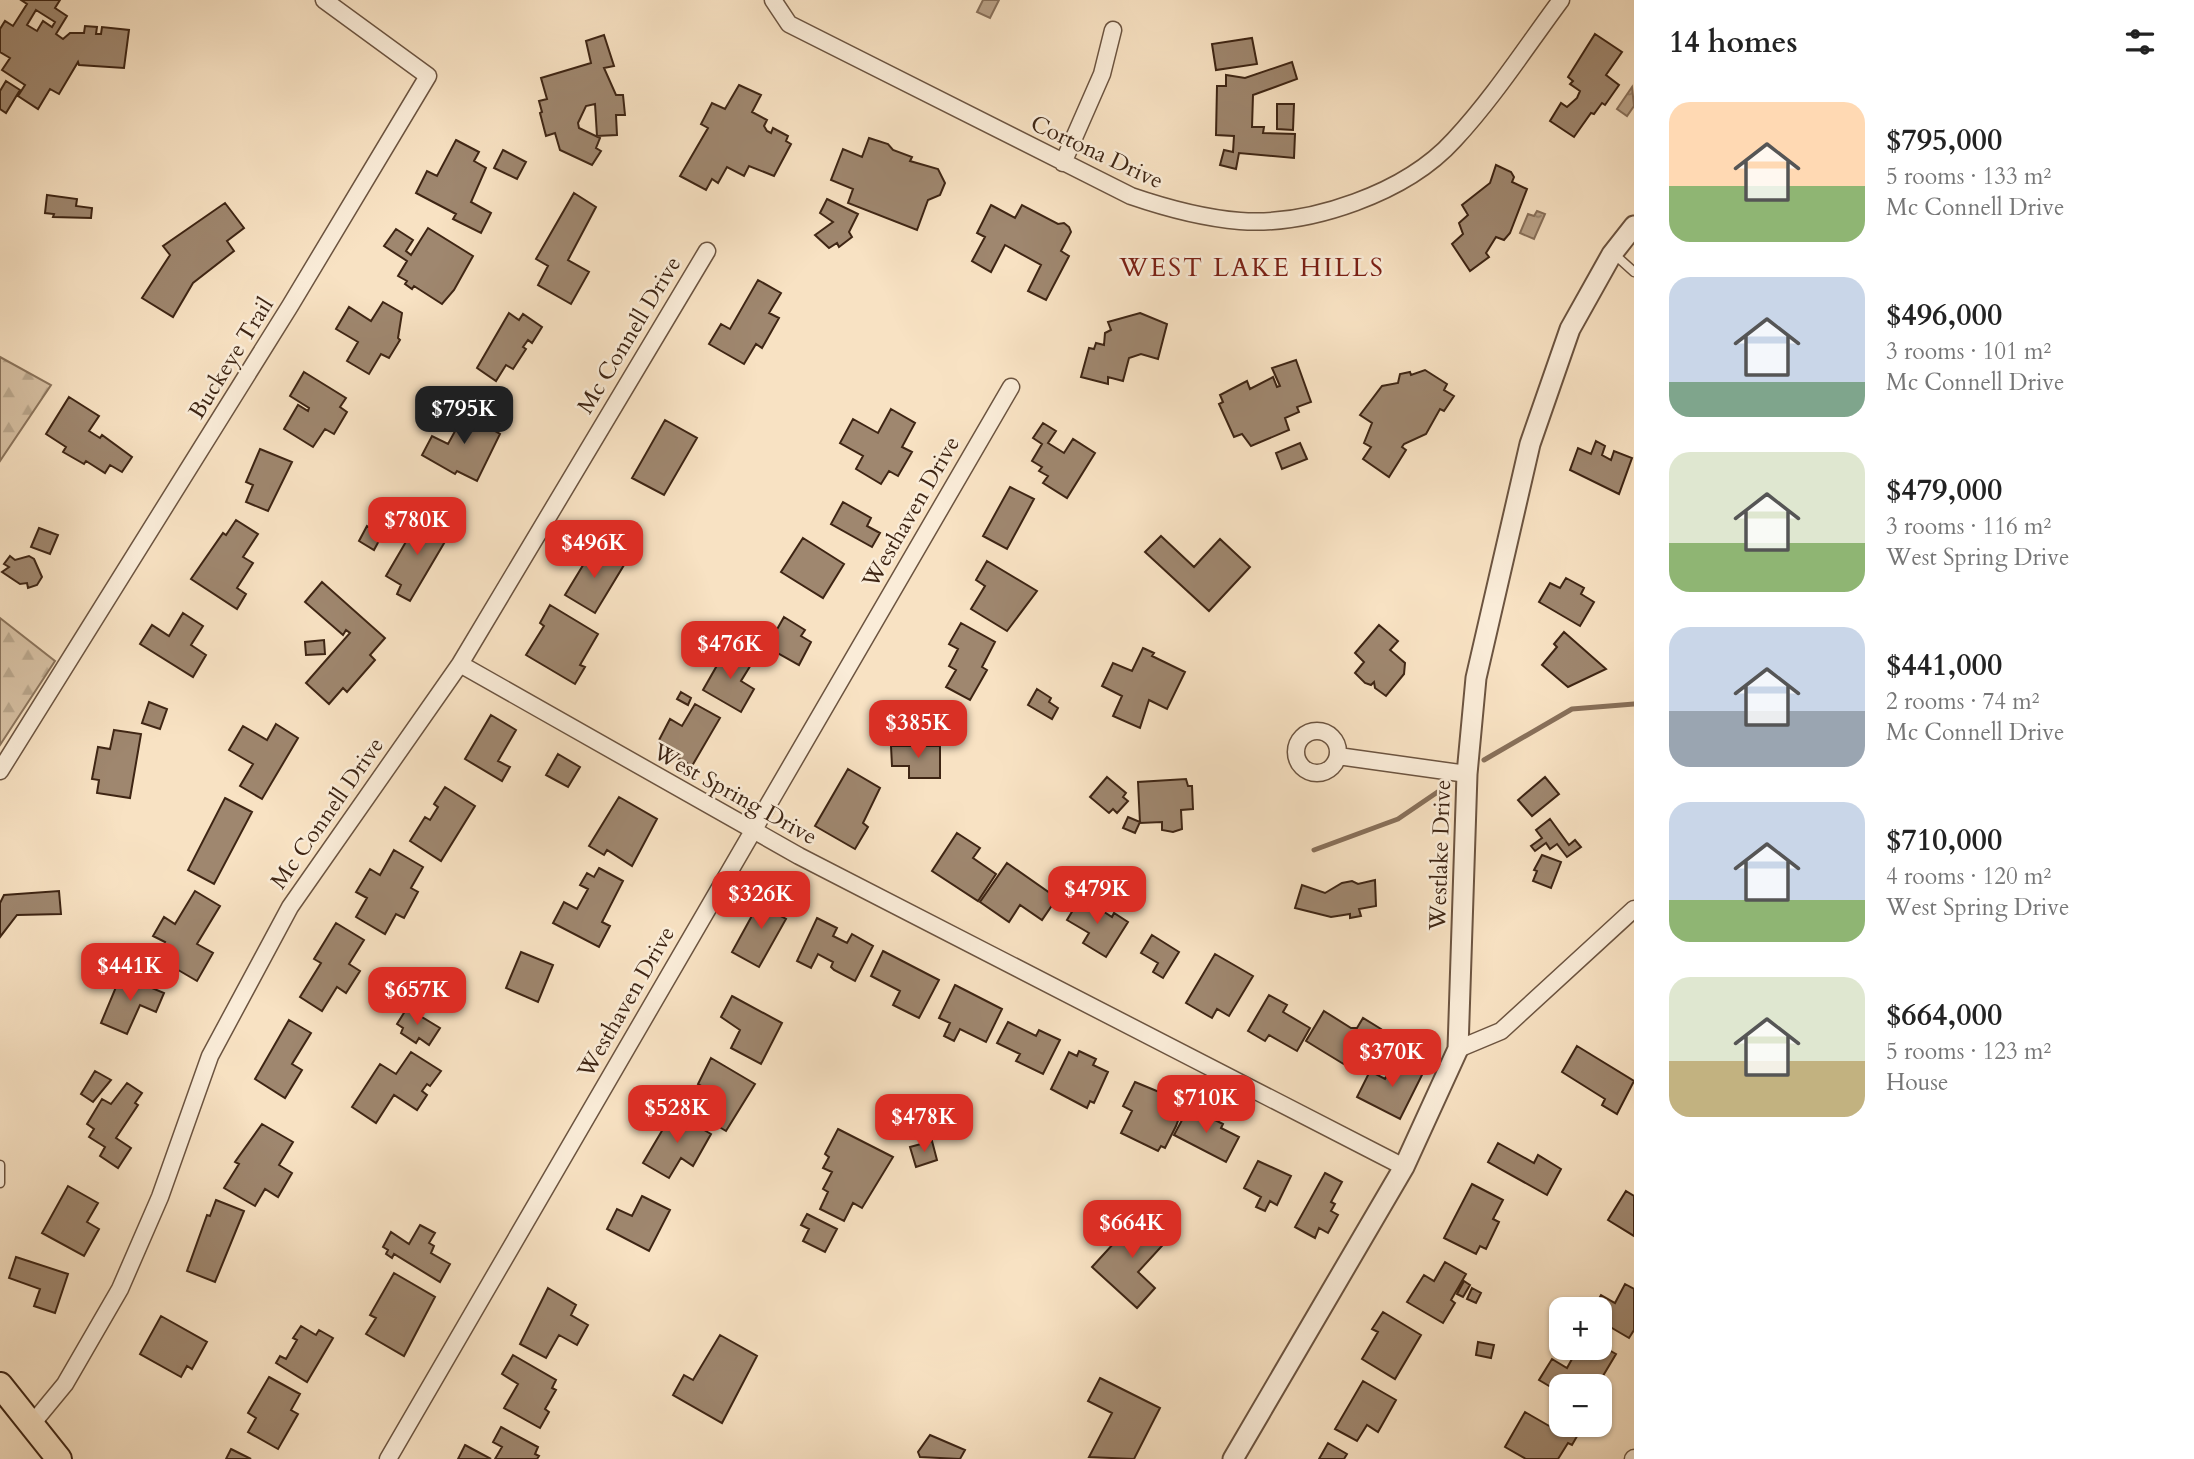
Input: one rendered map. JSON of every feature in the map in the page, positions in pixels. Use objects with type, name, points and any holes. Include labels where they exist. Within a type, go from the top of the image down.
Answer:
[{"type":"main road","points":[[0,1385],[59,1459]]},
{"type":"street","name":"Buckeye Trail","points":[[0,771],[290,306],[428,76],[324,0]]},
{"type":"street","name":"Cortona Drive","points":[[773,0],[789,24],[1131,196],[1168,208],[1236,220],[1282,219],[1352,205],[1398,183],[1452,142],[1561,0]]},
{"type":"street","points":[[1063,163],[1102,75],[1113,30]]},
{"type":"street","name":"Westlake Drive","points":[[1233,1459],[1404,1167],[1458,1049],[1467,775],[1476,678],[1530,443],[1570,329],[1613,253],[1634,226]]},
{"type":"street","name":"Mc Connell Drive","points":[[32,1424],[65,1384],[120,1289],[160,1197],[210,1056],[290,907],[460,664],[706,251]]},
{"type":"street","name":"Westhaven Drive","points":[[387,1459],[1011,387]]},
{"type":"street","name":"West Spring Drive","points":[[460,664],[752,831],[1404,1167]]},
{"type":"street","points":[[1338,755],[1467,775]]},
{"type":"street","points":[[1458,1049],[1501,1031],[1634,909]]},
{"type":"lane","points":[[1613,253],[1634,272]]},
{"type":"lane","points":[[0,1165],[0,1183]]},
{"type":"green space","points":[[0,357],[51,385],[0,461]]},
{"type":"green space","points":[[0,618],[55,661],[0,745]]},
{"type":"water","points":[[983,0],[999,0],[990,18],[977,12]]},
{"type":"water","points":[[1632,87],[1634,106],[1627,116],[1617,109]]},
{"type":"water","points":[[1537,211],[1545,214],[1534,239],[1520,233],[1528,214],[1534,216]]},
{"type":"building","points":[[21,0],[60,0],[55,8],[67,16],[56,34],[63,39],[70,33],[84,33],[85,26],[97,27],[96,34],[101,34],[102,27],[129,30],[124,68],[79,65],[78,62],[59,94],[50,89],[38,109],[18,96],[25,85],[2,70],[10,58],[0,52],[0,29],[5,21],[13,26],[27,4]],"holes":[[[36,10],[55,22],[52,27],[43,21],[37,31],[27,25]]]},
{"type":"building","points":[[1595,34],[1622,52],[1606,75],[1619,85],[1605,105],[1602,103],[1594,114],[1591,113],[1574,137],[1550,121],[1561,103],[1567,107],[1577,98],[1580,91],[1570,84],[1573,81],[1568,77]]},
{"type":"building","points":[[604,35],[614,66],[604,68],[616,95],[623,95],[625,115],[616,115],[617,135],[597,136],[595,104],[586,106],[578,123],[579,128],[600,138],[596,148],[601,151],[592,165],[560,150],[555,133],[546,136],[539,101],[547,99],[541,78],[591,63],[586,41]]},
{"type":"building","points":[[1252,38],[1257,64],[1216,70],[1212,44]]},
{"type":"building","points":[[1292,62],[1297,79],[1253,95],[1252,127],[1264,127],[1263,133],[1295,134],[1294,158],[1239,153],[1236,169],[1220,165],[1224,150],[1233,152],[1234,136],[1216,135],[1217,86],[1226,86],[1226,75],[1245,78]]},
{"type":"building","points":[[6,81],[20,90],[6,113],[0,109],[0,91]]},
{"type":"building","points":[[739,85],[761,95],[752,112],[767,120],[764,126],[767,131],[771,133],[773,128],[788,136],[786,141],[791,144],[774,176],[749,166],[744,176],[727,167],[718,183],[712,179],[706,190],[680,176],[708,128],[701,124],[712,103],[725,109]]},
{"type":"building","points":[[1277,104],[1294,104],[1293,130],[1277,129]]},
{"type":"building","points":[[869,138],[888,144],[893,150],[912,157],[910,161],[938,169],[945,183],[940,195],[928,200],[917,230],[848,203],[853,189],[831,180],[843,149],[862,157]]},
{"type":"building","points":[[456,140],[479,152],[474,161],[486,168],[471,202],[491,213],[481,233],[453,219],[456,214],[416,193],[427,171],[437,176]]},
{"type":"building","points":[[503,150],[526,162],[517,179],[494,168]]},
{"type":"building","points":[[1496,165],[1511,172],[1514,177],[1512,182],[1527,189],[1510,233],[1504,240],[1496,237],[1486,253],[1489,257],[1470,271],[1452,244],[1463,234],[1459,223],[1468,215],[1462,205],[1490,183]]},
{"type":"building","points":[[574,193],[596,207],[568,260],[589,272],[571,304],[538,285],[548,266],[536,259]]},
{"type":"building","points":[[47,195],[77,199],[76,206],[92,208],[91,218],[53,217],[54,214],[45,213]]},
{"type":"building","points":[[827,199],[858,214],[849,232],[852,237],[839,247],[837,243],[829,248],[815,235],[833,222],[820,213]]},
{"type":"building","points":[[225,203],[244,228],[227,241],[234,251],[193,283],[173,317],[142,298],[170,255],[163,246]]},
{"type":"building","points":[[991,205],[1015,218],[1022,205],[1069,227],[1071,232],[1061,251],[1069,256],[1046,300],[1028,291],[1041,265],[1005,245],[991,272],[972,261],[985,237],[977,233]]},
{"type":"building","points":[[428,228],[473,256],[454,290],[442,304],[414,286],[412,289],[405,284],[407,281],[398,276],[407,261],[384,246],[396,229],[413,240],[406,251],[411,255]]},
{"type":"building","points":[[758,280],[781,293],[769,313],[779,318],[762,348],[756,344],[744,364],[709,344],[721,324],[730,329]]},
{"type":"building","points":[[383,302],[402,313],[398,338],[400,340],[389,358],[381,354],[369,374],[347,361],[358,342],[336,329],[349,307],[371,321]]},
{"type":"building","points":[[509,313],[519,320],[523,314],[542,327],[532,343],[528,340],[523,347],[526,349],[513,369],[506,365],[496,381],[477,368]]},
{"type":"building","points":[[1140,313],[1167,324],[1158,359],[1141,354],[1129,358],[1123,381],[1108,377],[1108,384],[1081,377],[1089,348],[1094,349],[1096,343],[1104,345],[1105,333],[1111,330],[1108,322]]},
{"type":"building","points":[[1296,360],[1311,402],[1297,407],[1299,412],[1285,418],[1289,430],[1251,446],[1242,434],[1234,437],[1219,404],[1223,402],[1220,395],[1247,381],[1250,389],[1273,377],[1277,387],[1280,386],[1272,368]]},
{"type":"building","points":[[1425,370],[1447,384],[1444,390],[1454,396],[1444,411],[1440,409],[1426,434],[1404,444],[1402,447],[1406,450],[1389,477],[1363,459],[1371,447],[1364,443],[1372,423],[1360,415],[1382,386],[1398,383],[1400,374],[1410,372],[1411,375]]},
{"type":"building","points":[[304,372],[346,398],[340,407],[347,412],[334,434],[325,429],[313,447],[284,429],[298,405],[308,411],[309,408],[290,396]]},
{"type":"building","points":[[69,397],[99,416],[89,431],[100,438],[102,435],[132,457],[122,472],[110,465],[105,473],[86,461],[84,464],[63,452],[66,447],[46,434]]},
{"type":"building","points":[[452,406],[500,434],[477,481],[457,471],[455,474],[422,455],[432,436],[448,444],[459,424],[446,417]]},
{"type":"building","points":[[891,409],[915,423],[902,447],[912,452],[898,476],[889,471],[881,484],[856,469],[863,456],[840,443],[853,419],[878,433]]},
{"type":"building","points":[[665,420],[697,438],[664,495],[632,478]]},
{"type":"building","points":[[1043,423],[1056,431],[1048,443],[1064,453],[1073,439],[1095,453],[1067,498],[1043,483],[1048,476],[1039,471],[1042,467],[1032,461],[1042,444],[1033,438]]},
{"type":"building","points":[[1596,441],[1605,446],[1602,455],[1611,460],[1614,451],[1632,458],[1619,494],[1570,470],[1578,448],[1591,454]]},
{"type":"building","points":[[1300,443],[1307,459],[1282,469],[1276,453]]},
{"type":"building","points":[[260,449],[292,462],[268,511],[246,502],[253,485],[246,482]]},
{"type":"building","points":[[1010,487],[1034,499],[1007,549],[983,536]]},
{"type":"building","points":[[843,502],[871,518],[867,526],[880,533],[872,547],[831,524]]},
{"type":"building","points":[[421,516],[450,533],[410,601],[397,594],[401,585],[386,576]]},
{"type":"building","points":[[402,519],[412,525],[405,536],[396,530]]},
{"type":"building","points":[[236,520],[258,534],[243,557],[253,563],[237,588],[246,594],[237,609],[191,579],[223,533],[226,535]]},
{"type":"building","points":[[367,526],[382,535],[374,550],[359,541]]},
{"type":"building","points":[[39,528],[58,535],[50,554],[31,547]]},
{"type":"building","points":[[1161,536],[1194,567],[1220,539],[1250,567],[1209,611],[1145,552]]},
{"type":"building","points":[[803,538],[844,564],[823,598],[781,572]]},
{"type":"building","points":[[594,547],[624,565],[595,613],[565,595]]},
{"type":"building","points":[[10,556],[15,560],[29,556],[34,559],[42,577],[37,585],[28,588],[27,583],[20,584],[2,572],[9,567],[4,564]]},
{"type":"building","points":[[987,561],[1037,591],[1007,631],[971,609],[985,586],[976,580]]},
{"type":"building","points":[[1566,578],[1584,588],[1581,594],[1594,602],[1580,626],[1539,602],[1550,583],[1560,588]]},
{"type":"building","points":[[322,582],[385,638],[370,655],[375,660],[347,692],[343,688],[329,704],[306,683],[350,633],[346,630],[343,635],[305,602]]},
{"type":"building","points":[[550,605],[598,634],[580,665],[585,667],[575,684],[526,655],[544,626],[540,623]]},
{"type":"building","points":[[183,613],[203,626],[191,645],[206,655],[193,677],[140,644],[152,625],[169,636]]},
{"type":"building","points":[[784,617],[805,630],[801,636],[811,642],[799,665],[767,647]]},
{"type":"building","points":[[961,623],[995,642],[982,667],[987,670],[970,700],[946,687],[956,670],[949,666],[958,649],[949,644]]},
{"type":"building","points":[[1379,625],[1398,641],[1390,650],[1405,663],[1404,674],[1386,696],[1375,688],[1374,682],[1371,685],[1365,683],[1355,673],[1364,662],[1355,653]]},
{"type":"building","points":[[1564,632],[1606,669],[1568,687],[1542,665],[1557,647],[1554,644]]},
{"type":"building","points":[[324,640],[325,654],[306,655],[305,642]]},
{"type":"building","points":[[727,648],[752,663],[741,681],[754,689],[741,712],[703,690]]},
{"type":"building","points":[[1143,648],[1154,653],[1152,656],[1185,672],[1167,709],[1149,700],[1140,728],[1113,716],[1122,696],[1102,686],[1113,663],[1132,671]]},
{"type":"building","points":[[1037,689],[1051,698],[1049,702],[1058,708],[1052,719],[1028,705]]},
{"type":"building","points":[[681,692],[691,698],[688,705],[677,699]]},
{"type":"building","points":[[149,702],[167,709],[160,729],[142,723]]},
{"type":"building","points":[[695,704],[720,718],[692,766],[666,752],[668,747],[658,742],[670,719],[682,726]]},
{"type":"building","points":[[491,715],[516,730],[498,761],[510,767],[502,781],[465,759]]},
{"type":"building","points":[[276,724],[298,738],[262,799],[240,786],[253,764],[229,750],[243,726],[267,740]]},
{"type":"building","points":[[114,730],[141,734],[130,798],[97,793],[99,780],[92,779],[98,747],[110,749]]},
{"type":"building","points":[[891,746],[940,746],[940,778],[909,778],[909,766],[892,766]]},
{"type":"building","points":[[558,754],[580,767],[568,787],[546,775]]},
{"type":"building","points":[[848,769],[880,788],[863,823],[868,827],[855,849],[815,826]]},
{"type":"building","points":[[1107,777],[1126,793],[1123,797],[1128,801],[1117,813],[1113,809],[1109,813],[1090,797]]},
{"type":"building","points":[[1545,777],[1559,794],[1532,816],[1518,800]]},
{"type":"building","points":[[1186,779],[1188,786],[1192,786],[1193,809],[1181,810],[1182,829],[1173,832],[1162,830],[1162,822],[1140,823],[1138,782]]},
{"type":"building","points":[[445,787],[475,806],[441,861],[410,841],[425,817],[430,820],[438,807],[434,804]]},
{"type":"building","points":[[619,797],[657,819],[632,866],[607,850],[604,855],[589,846]]},
{"type":"building","points":[[225,798],[252,812],[214,884],[188,870]]},
{"type":"building","points":[[1128,817],[1140,822],[1135,833],[1123,828]]},
{"type":"building","points":[[1550,819],[1569,845],[1575,840],[1581,847],[1567,857],[1557,844],[1550,849],[1546,843],[1535,851],[1531,846],[1542,838],[1536,830]]},
{"type":"building","points":[[957,833],[980,848],[973,858],[996,874],[978,901],[932,871]]},
{"type":"building","points":[[394,850],[423,867],[411,888],[418,892],[404,918],[396,914],[385,934],[356,917],[367,898],[356,892],[370,869],[380,875]]},
{"type":"building","points":[[1542,855],[1561,862],[1551,888],[1533,881],[1537,871],[1534,870]]},
{"type":"building","points":[[1007,863],[1057,898],[1042,920],[1020,905],[1009,922],[980,902]]},
{"type":"building","points":[[599,868],[623,881],[602,922],[610,926],[599,947],[553,923],[564,902],[577,909],[588,889],[580,885],[587,873],[594,877]]},
{"type":"building","points":[[1375,880],[1376,906],[1359,909],[1361,916],[1350,918],[1350,914],[1331,917],[1295,908],[1302,885],[1325,893],[1342,883],[1352,881],[1358,884]]},
{"type":"building","points":[[59,891],[61,914],[17,915],[0,937],[0,903],[4,895]]},
{"type":"building","points":[[195,891],[220,906],[197,944],[213,953],[197,981],[156,957],[165,942],[153,936],[164,917],[175,924]]},
{"type":"building","points":[[765,892],[783,903],[777,914],[786,919],[759,967],[732,952]]},
{"type":"building","points":[[1081,897],[1112,917],[1114,913],[1128,922],[1106,957],[1083,943],[1089,933],[1067,920]]},
{"type":"building","points":[[817,918],[837,928],[833,936],[847,943],[852,934],[873,946],[855,981],[834,970],[831,967],[833,962],[818,954],[811,968],[797,961]]},
{"type":"building","points":[[336,923],[364,940],[349,964],[360,971],[346,993],[337,987],[322,1011],[300,997],[321,963],[314,959]]},
{"type":"building","points":[[1152,935],[1179,952],[1163,978],[1153,972],[1158,963],[1141,953]]},
{"type":"building","points":[[883,951],[939,980],[919,1018],[893,1005],[900,991],[871,976]]},
{"type":"building","points":[[521,952],[553,965],[538,1002],[506,988]]},
{"type":"building","points":[[1215,954],[1253,976],[1229,1016],[1217,1009],[1212,1018],[1186,1003]]},
{"type":"building","points":[[121,975],[164,993],[156,1012],[140,1005],[127,1034],[101,1023]]},
{"type":"building","points":[[955,985],[1002,1009],[986,1042],[960,1029],[954,1041],[944,1036],[950,1023],[939,1018]]},
{"type":"building","points":[[1269,995],[1287,1005],[1283,1012],[1310,1028],[1297,1051],[1269,1035],[1265,1041],[1248,1031]]},
{"type":"building","points":[[732,996],[782,1023],[761,1064],[731,1048],[740,1030],[721,1017]]},
{"type":"building","points":[[407,1008],[440,1028],[429,1045],[419,1038],[416,1043],[401,1033],[403,1028],[397,1024]]},
{"type":"building","points":[[1324,1011],[1351,1028],[1357,1028],[1363,1018],[1381,1029],[1355,1071],[1306,1041]]},
{"type":"building","points":[[289,1020],[311,1033],[292,1064],[302,1070],[285,1098],[255,1079]]},
{"type":"building","points":[[1008,1022],[1036,1036],[1039,1030],[1060,1040],[1043,1074],[1016,1061],[1020,1054],[997,1043]]},
{"type":"building","points":[[1577,1046],[1634,1081],[1617,1114],[1602,1105],[1605,1099],[1562,1072]]},
{"type":"building","points":[[1079,1051],[1096,1059],[1093,1065],[1108,1072],[1094,1103],[1090,1101],[1087,1108],[1051,1089],[1069,1052],[1077,1056]]},
{"type":"building","points":[[411,1052],[441,1071],[430,1086],[427,1084],[422,1091],[427,1095],[417,1110],[394,1095],[376,1123],[352,1107],[380,1064],[396,1074]]},
{"type":"building","points":[[711,1058],[755,1084],[726,1131],[686,1107],[698,1088],[705,1092],[707,1089],[698,1084]]},
{"type":"building","points":[[1406,1062],[1424,1071],[1400,1119],[1357,1097],[1370,1071],[1385,1079],[1392,1066],[1402,1071]]},
{"type":"building","points":[[95,1071],[111,1080],[93,1102],[81,1094]]},
{"type":"building","points":[[1135,1082],[1181,1101],[1177,1108],[1182,1110],[1176,1126],[1165,1148],[1161,1146],[1158,1151],[1121,1133],[1132,1111],[1123,1106]]},
{"type":"building","points":[[127,1083],[142,1093],[135,1103],[138,1105],[116,1138],[131,1148],[118,1168],[100,1156],[105,1147],[89,1137],[94,1129],[87,1124],[102,1099],[111,1104]]},
{"type":"building","points":[[1189,1107],[1223,1124],[1221,1128],[1239,1137],[1226,1162],[1174,1135]]},
{"type":"building","points":[[673,1112],[711,1134],[693,1166],[681,1158],[669,1178],[643,1163]]},
{"type":"building","points":[[262,1124],[293,1142],[279,1165],[292,1173],[278,1197],[265,1189],[255,1206],[224,1188],[239,1164],[235,1162]]},
{"type":"building","points":[[838,1129],[893,1157],[862,1208],[853,1203],[844,1221],[820,1209],[828,1192],[823,1189],[832,1172],[823,1168],[829,1157],[825,1154]]},
{"type":"building","points":[[932,1141],[937,1160],[916,1167],[910,1147]]},
{"type":"building","points":[[1498,1143],[1534,1163],[1538,1155],[1561,1169],[1547,1195],[1488,1162]]},
{"type":"building","points":[[1258,1161],[1291,1176],[1277,1205],[1270,1201],[1265,1211],[1256,1207],[1261,1197],[1244,1188]]},
{"type":"building","points":[[1325,1173],[1342,1182],[1331,1202],[1335,1204],[1331,1211],[1338,1215],[1328,1233],[1319,1228],[1315,1238],[1295,1227]]},
{"type":"building","points":[[1472,1184],[1503,1200],[1493,1219],[1499,1222],[1486,1249],[1480,1246],[1476,1254],[1444,1238]]},
{"type":"building","points":[[68,1186],[98,1203],[87,1222],[99,1229],[84,1256],[42,1233]]},
{"type":"building","points":[[1626,1191],[1634,1196],[1634,1236],[1608,1220]]},
{"type":"building","points":[[642,1196],[670,1210],[649,1251],[607,1229],[617,1209],[632,1216]]},
{"type":"building","points":[[216,1200],[244,1211],[215,1282],[187,1271],[207,1215],[210,1216]]},
{"type":"building","points":[[807,1214],[837,1229],[825,1252],[803,1241],[809,1229],[801,1225]]},
{"type":"building","points":[[1148,1215],[1171,1236],[1138,1272],[1155,1288],[1137,1308],[1092,1267],[1115,1242],[1112,1239],[1124,1226],[1132,1233]]},
{"type":"building","points":[[420,1225],[435,1233],[429,1243],[434,1246],[431,1253],[450,1264],[440,1282],[394,1254],[392,1258],[386,1254],[388,1250],[383,1247],[391,1232],[409,1244]]},
{"type":"building","points":[[16,1257],[68,1274],[55,1313],[34,1306],[40,1289],[9,1278]]},
{"type":"building","points":[[1445,1262],[1466,1274],[1451,1300],[1455,1303],[1443,1323],[1407,1302],[1424,1275],[1434,1281]]},
{"type":"building","points":[[394,1273],[435,1297],[404,1356],[366,1334],[376,1318],[370,1315]]},
{"type":"building","points":[[1464,1281],[1470,1285],[1463,1297],[1457,1294]]},
{"type":"building","points":[[1625,1284],[1634,1289],[1634,1330],[1629,1338],[1612,1328],[1612,1301],[1615,1303]]},
{"type":"building","points":[[548,1288],[576,1305],[571,1315],[588,1325],[577,1345],[559,1335],[546,1358],[520,1344]]},
{"type":"building","points":[[1472,1288],[1481,1293],[1476,1303],[1467,1299]]},
{"type":"building","points":[[1383,1312],[1421,1335],[1395,1379],[1362,1359],[1378,1332],[1372,1329]]},
{"type":"building","points":[[161,1316],[207,1342],[192,1369],[187,1366],[181,1377],[140,1354]]},
{"type":"building","points":[[301,1326],[316,1335],[319,1330],[333,1338],[307,1382],[276,1363],[280,1356],[286,1359],[297,1340],[293,1338]]},
{"type":"building","points":[[720,1335],[757,1356],[722,1423],[673,1395],[684,1375],[693,1380]]},
{"type":"building","points":[[1478,1342],[1494,1345],[1491,1358],[1476,1355]]},
{"type":"building","points":[[1612,1352],[1616,1354],[1604,1374],[1549,1374],[1549,1386],[1539,1380],[1551,1360],[1567,1368],[1571,1360],[1612,1360]]},
{"type":"building","points":[[513,1355],[556,1380],[552,1388],[556,1390],[545,1409],[549,1412],[540,1428],[504,1408],[518,1384],[502,1374]]},
{"type":"building","points":[[269,1377],[300,1394],[291,1410],[298,1414],[278,1449],[248,1432],[256,1418],[248,1413]]},
{"type":"building","points":[[1100,1378],[1160,1408],[1134,1459],[1089,1457],[1112,1413],[1088,1401]]},
{"type":"building","points":[[1363,1381],[1396,1400],[1378,1432],[1367,1425],[1357,1441],[1335,1429]]},
{"type":"building","points":[[1525,1412],[1549,1426],[1549,1437],[1577,1437],[1572,1445],[1568,1443],[1558,1459],[1526,1459],[1505,1447]]},
{"type":"building","points":[[501,1427],[538,1447],[535,1454],[539,1456],[537,1459],[495,1459],[502,1447],[493,1442]]},
{"type":"building","points":[[930,1435],[965,1450],[960,1459],[920,1457],[918,1452]]},
{"type":"building","points":[[1328,1443],[1347,1454],[1344,1459],[1319,1459]]},
{"type":"building","points":[[465,1445],[491,1459],[458,1459]]},
{"type":"building","points":[[231,1449],[251,1459],[226,1459]]},
{"type":"waterway","points":[[1484,760],[1572,709],[1634,704]]},
{"type":"waterway","points":[[1314,850],[1398,819],[1442,789]]},
{"type":"district","name":"WEST LAKE HILLS","points":[[1252,267]]}]
